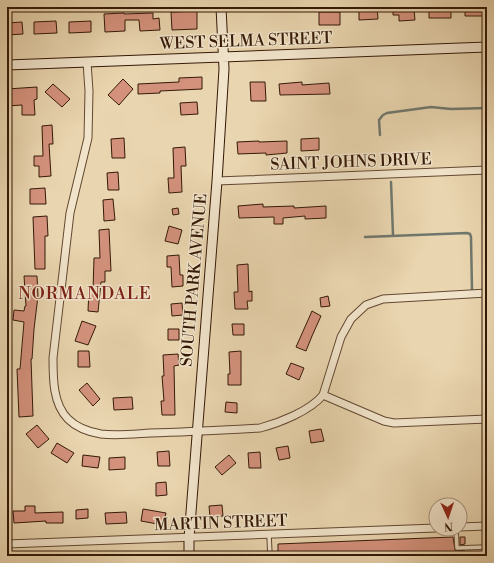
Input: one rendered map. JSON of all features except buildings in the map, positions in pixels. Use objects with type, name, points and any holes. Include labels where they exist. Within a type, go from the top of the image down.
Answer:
[{"type":"street","name":"SOUTH PARK AVENUE","points":[[189,556],[189,538],[217,181],[223,57],[221,7]]},
{"type":"street","name":"WEST SELMA STREET","points":[[7,65],[487,47]]},
{"type":"street","points":[[88,62],[88,138],[70,212],[53,358],[53,378],[60,409],[76,426],[92,432],[112,434],[260,428],[267,426],[300,412],[317,402],[322,395],[343,332],[351,319],[366,305],[383,299],[487,293]]},
{"type":"street","name":"SAINT JOHNS DRIVE","points":[[217,181],[487,170]]},
{"type":"street","points":[[322,395],[384,421],[394,423],[487,419]]},
{"type":"street","points":[[468,527],[487,526]]},
{"type":"street","name":"MARTIN STREET","points":[[7,544],[428,528]]},
{"type":"lane","points":[[269,535],[270,556]]},
{"type":"lane","points":[[456,537],[457,548],[487,547]]},
{"type":"waterway","points":[[380,135],[379,120],[387,113],[431,107],[451,109],[487,108]]},
{"type":"waterway","points":[[391,182],[393,235]]},
{"type":"waterway","points":[[365,237],[470,234],[472,290]]},
{"type":"district","name":"NORMANDALE","points":[[85,294]]}]
